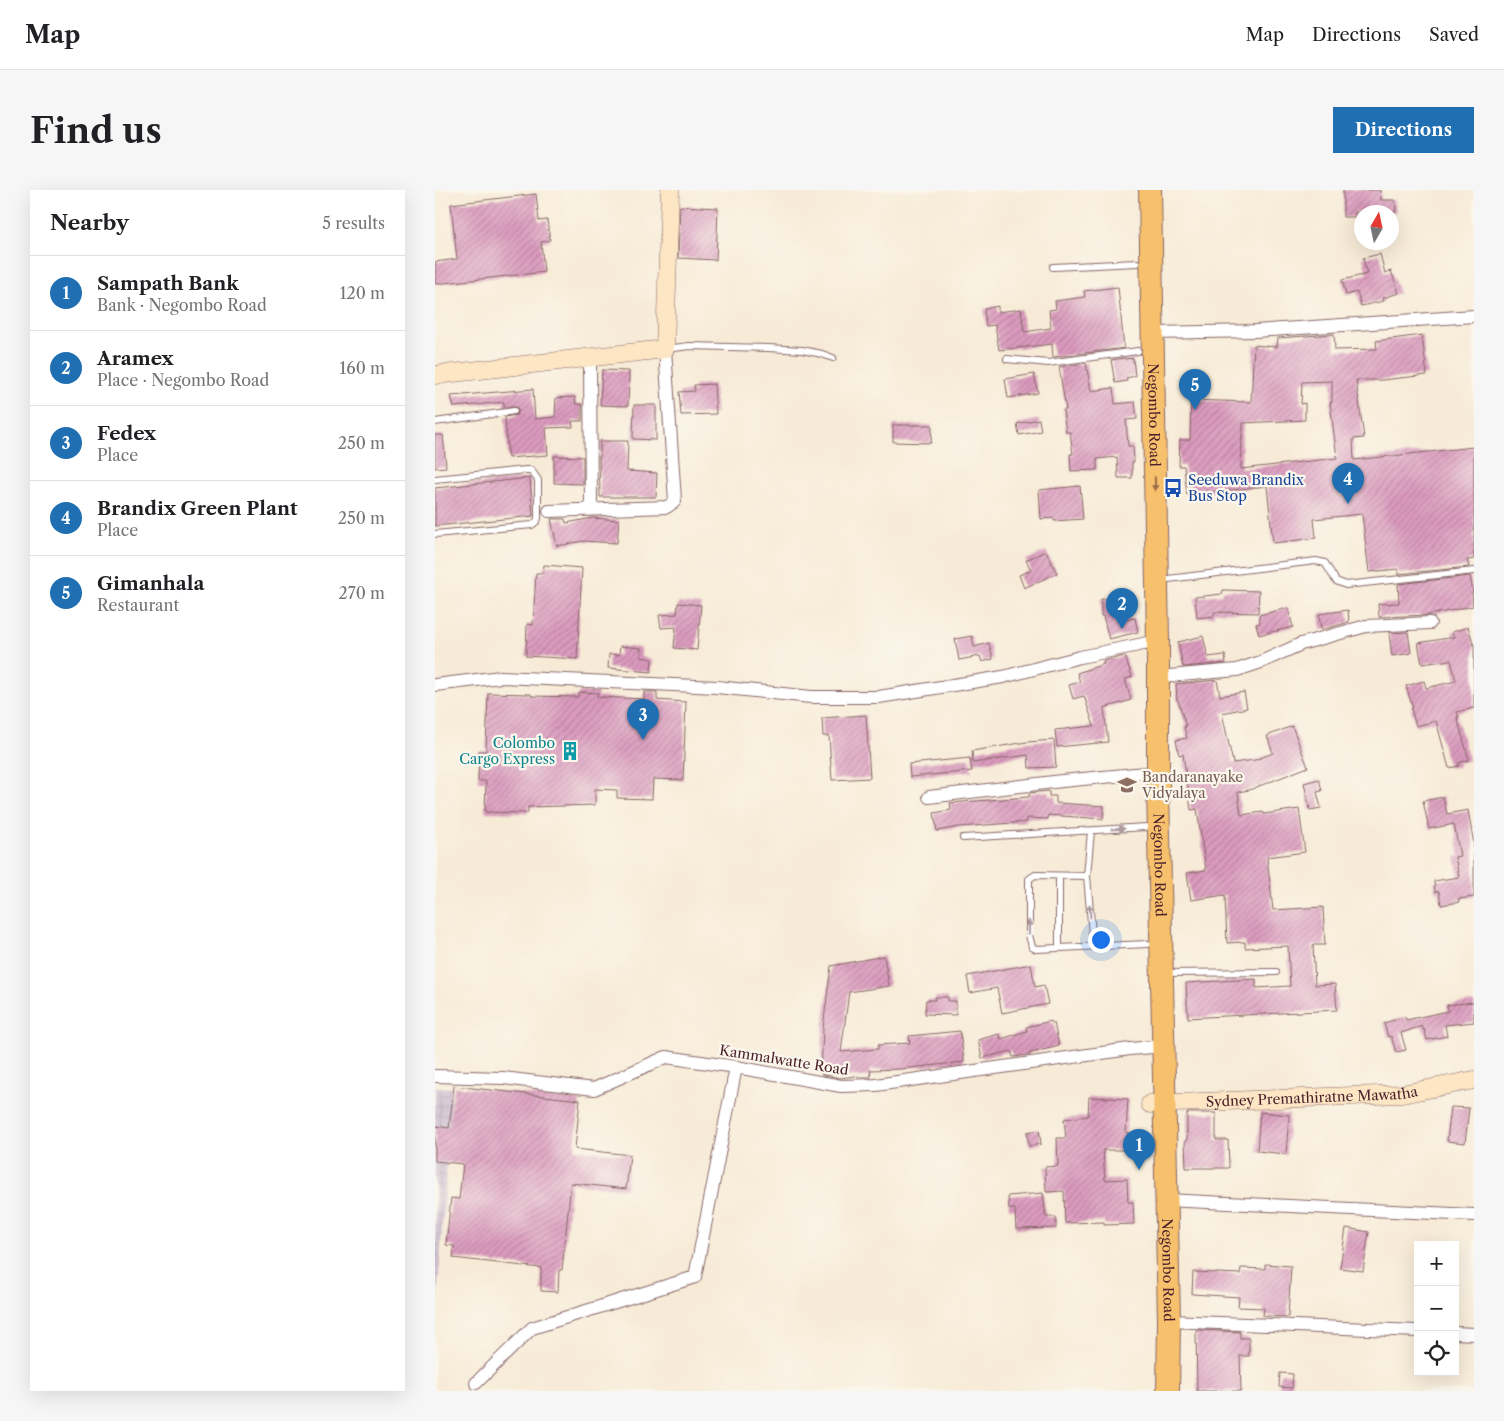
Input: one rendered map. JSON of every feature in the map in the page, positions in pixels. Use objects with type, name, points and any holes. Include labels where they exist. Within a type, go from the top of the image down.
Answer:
[{"type":"highway","name":"Negombo Road","points":[[1136,190],[1138,351],[1150,643],[1158,677],[1158,796],[1162,973],[1156,1046]]},
{"type":"highway","name":"Negombo Road","points":[[1150,190],[1157,580],[1150,643],[1145,827],[1147,944],[1156,1046],[1158,1103],[1155,1391]]},
{"type":"highway","name":"Negombo Road","points":[[1158,1103],[1166,1200],[1169,1321],[1168,1391]]},
{"type":"main road","points":[[435,375],[665,349],[670,190]]},
{"type":"main road","name":"Sydney Premathiratne Mawatha","points":[[1158,1103],[1401,1094],[1474,1080]]},
{"type":"street","points":[[1152,333],[1255,331],[1474,316]]},
{"type":"street","points":[[549,511],[667,507],[675,501],[665,349]]},
{"type":"street","points":[[590,357],[591,510]]},
{"type":"street","points":[[1158,677],[1237,670],[1261,662],[1301,644],[1366,626],[1430,623]]},
{"type":"street","points":[[435,685],[501,677],[717,687],[811,697],[879,697],[1003,677],[1080,657],[1150,643]]},
{"type":"street","points":[[929,797],[1145,773]]},
{"type":"street","name":"Kammalwatte Road","points":[[435,1076],[503,1078],[594,1089],[666,1057],[736,1066],[841,1086],[876,1085],[1156,1046]]},
{"type":"street","points":[[476,1383],[532,1328],[695,1277],[736,1066]]},
{"type":"street","points":[[1166,1200],[1474,1215]]},
{"type":"street","points":[[1169,1321],[1414,1331]]},
{"type":"street","points":[[1459,1333],[1474,1334]]},
{"type":"lane","points":[[1053,267],[1137,262]]},
{"type":"lane","points":[[665,349],[689,346],[768,348],[802,350],[833,358]]},
{"type":"lane","points":[[1007,359],[1048,363],[1138,351]]},
{"type":"lane","points":[[435,422],[514,410]]},
{"type":"lane","points":[[435,479],[531,470],[538,480],[538,518],[532,524],[435,534]]},
{"type":"lane","points":[[1157,580],[1316,561],[1325,564],[1336,581],[1346,585],[1474,571]]},
{"type":"lane","points":[[963,838],[1145,827]]},
{"type":"lane","points":[[1091,831],[1087,876],[1093,946]]},
{"type":"lane","points":[[1087,876],[1035,876],[1029,879],[1029,934],[1032,947],[1036,949],[1147,944]]},
{"type":"lane","points":[[1059,876],[1059,948]]},
{"type":"lane","points":[[1162,973],[1276,972]]},
{"type":"shaded area","points":[[435,1087],[452,1088],[435,1330]]},
{"type":"building","points":[[1343,190],[1380,190],[1381,200],[1395,200],[1395,205],[1354,205],[1354,217],[1343,217]]},
{"type":"building","points":[[536,194],[539,221],[547,220],[550,240],[541,242],[544,272],[435,284],[435,262],[457,259],[451,204]]},
{"type":"building","points":[[680,206],[718,208],[716,260],[678,258]]},
{"type":"building","points":[[1380,254],[1385,273],[1391,271],[1399,293],[1383,298],[1384,301],[1361,306],[1357,292],[1346,295],[1342,280],[1367,274],[1363,258]]},
{"type":"building","points":[[1118,287],[1124,348],[1053,357],[1052,344],[999,350],[995,325],[986,326],[984,309],[998,306],[998,312],[1021,309],[1024,332],[1051,328],[1049,310],[1056,309],[1055,301],[1085,297],[1084,291]]},
{"type":"building","points":[[1334,334],[1335,350],[1377,349],[1376,341],[1422,335],[1427,375],[1382,380],[1356,380],[1364,438],[1353,439],[1354,460],[1474,447],[1474,559],[1467,560],[1469,567],[1398,574],[1398,569],[1369,572],[1362,514],[1314,519],[1316,538],[1273,543],[1267,486],[1187,495],[1184,466],[1179,466],[1180,440],[1190,440],[1191,400],[1251,402],[1254,345],[1277,347],[1278,338]],"holes":[[[1332,381],[1332,402],[1330,402],[1337,458],[1241,469],[1243,423],[1305,420],[1305,403],[1301,404],[1302,382]]]},
{"type":"building","points":[[1133,358],[1135,376],[1126,378],[1127,381],[1115,383],[1111,360]]},
{"type":"building","points":[[1086,363],[1091,391],[1113,388],[1115,404],[1135,402],[1137,419],[1126,420],[1128,446],[1133,446],[1132,478],[1118,478],[1117,457],[1097,459],[1097,470],[1071,471],[1070,454],[1073,454],[1070,432],[1066,432],[1063,410],[1066,410],[1059,367]]},
{"type":"building","points":[[602,370],[629,371],[628,406],[600,405]]},
{"type":"building","points":[[1034,374],[1038,393],[1008,398],[1005,379]]},
{"type":"building","points":[[714,384],[716,414],[681,415],[679,392],[695,391],[694,385]]},
{"type":"building","points":[[533,389],[535,419],[555,417],[556,398],[575,397],[576,404],[582,404],[582,421],[572,421],[573,427],[546,428],[548,455],[508,458],[505,417],[517,415],[519,410],[516,407],[504,407],[504,402],[454,407],[451,396]]},
{"type":"building","points":[[634,405],[656,405],[656,440],[633,439]]},
{"type":"building","points":[[1039,419],[1041,431],[1019,435],[1017,424]]},
{"type":"building","points":[[893,425],[932,425],[931,443],[893,442]]},
{"type":"building","points":[[435,435],[443,435],[446,467],[435,468]]},
{"type":"building","points":[[600,441],[628,441],[627,471],[657,473],[656,497],[600,497]]},
{"type":"building","points":[[554,456],[583,457],[583,484],[554,483]]},
{"type":"building","points":[[530,478],[533,516],[435,526],[435,488]]},
{"type":"building","points":[[1080,486],[1083,519],[1054,521],[1054,518],[1041,519],[1039,490]]},
{"type":"building","points":[[593,518],[619,520],[617,543],[583,541],[557,546],[551,519],[565,519],[566,523]]},
{"type":"building","points":[[1046,551],[1057,573],[1024,588],[1019,575],[1031,570],[1026,560]]},
{"type":"building","points":[[544,565],[582,568],[577,659],[526,656],[527,624],[533,625],[536,573],[543,573]]},
{"type":"building","points":[[1470,576],[1473,606],[1429,615],[1379,617],[1378,604],[1399,603],[1398,584]]},
{"type":"building","points":[[1223,590],[1259,591],[1258,613],[1214,612],[1214,616],[1197,618],[1195,597],[1222,594]]},
{"type":"building","points":[[1101,599],[1123,599],[1124,620],[1135,618],[1138,632],[1109,639],[1103,616],[1101,616]]},
{"type":"building","points":[[678,603],[701,605],[697,650],[674,648],[676,627],[661,628],[659,615],[677,614]]},
{"type":"building","points":[[1288,608],[1293,627],[1259,635],[1256,624],[1260,623],[1259,615]]},
{"type":"building","points":[[1348,610],[1349,622],[1321,630],[1319,614]]},
{"type":"building","points":[[1468,627],[1474,645],[1474,708],[1457,712],[1459,717],[1457,717],[1469,760],[1458,763],[1459,766],[1449,768],[1436,721],[1416,726],[1406,686],[1424,681],[1426,688],[1456,681],[1451,660],[1422,664],[1418,643],[1454,637],[1452,632]]},
{"type":"building","points":[[1408,632],[1411,653],[1392,656],[1389,633]]},
{"type":"building","points":[[972,636],[974,647],[989,643],[993,659],[982,662],[980,656],[959,660],[955,639]]},
{"type":"building","points":[[1203,636],[1208,657],[1225,655],[1226,663],[1183,667],[1178,642]]},
{"type":"building","points":[[620,646],[641,648],[641,657],[652,659],[651,672],[608,668],[609,654],[619,655]]},
{"type":"building","points":[[1125,656],[1132,677],[1125,679],[1131,700],[1104,708],[1108,742],[1057,747],[1055,730],[1094,726],[1084,696],[1073,699],[1069,685],[1080,682],[1077,673],[1104,664],[1103,661]]},
{"type":"building","points":[[1217,680],[1220,696],[1244,692],[1247,708],[1222,713],[1233,763],[1255,760],[1273,753],[1267,736],[1292,726],[1308,767],[1249,790],[1238,792],[1241,815],[1299,809],[1305,852],[1267,857],[1273,910],[1323,907],[1325,945],[1313,945],[1315,985],[1335,984],[1337,1010],[1188,1018],[1186,983],[1256,979],[1256,988],[1290,986],[1288,946],[1245,948],[1245,942],[1227,943],[1225,895],[1191,900],[1187,873],[1206,870],[1197,809],[1191,810],[1183,754],[1179,755],[1176,740],[1187,738],[1184,727],[1186,727],[1177,700],[1176,684]]},
{"type":"building","points":[[579,692],[598,693],[597,697],[644,699],[644,692],[657,692],[657,700],[686,702],[683,780],[653,779],[652,799],[617,798],[617,790],[595,789],[595,805],[528,807],[528,813],[485,812],[486,781],[478,781],[479,751],[486,751],[488,693],[577,697]]},
{"type":"building","points":[[866,715],[870,778],[832,780],[829,736],[823,736],[822,718]]},
{"type":"building","points":[[1054,740],[1056,767],[1029,768],[1028,755],[973,763],[972,751],[1027,742]]},
{"type":"building","points":[[970,758],[972,771],[910,777],[909,764]]},
{"type":"building","points":[[1319,779],[1322,791],[1317,792],[1321,808],[1310,810],[1304,783]]},
{"type":"building","points":[[1049,791],[1049,796],[1056,796],[1056,803],[1104,806],[1103,819],[1048,815],[1048,819],[1026,818],[1027,822],[959,827],[937,831],[934,813],[951,810],[950,803],[1029,797],[1029,793]]},
{"type":"building","points":[[1443,797],[1447,814],[1468,810],[1474,845],[1474,897],[1458,899],[1459,902],[1441,905],[1439,891],[1435,892],[1434,881],[1459,877],[1455,857],[1460,856],[1454,824],[1429,829],[1423,801]]},
{"type":"building","points":[[884,956],[889,986],[849,992],[841,1052],[878,1049],[878,1045],[910,1043],[909,1036],[960,1031],[964,1062],[900,1069],[870,1070],[871,1077],[840,1078],[821,1074],[823,1028],[831,966]]},
{"type":"building","points":[[1031,964],[1035,987],[1044,985],[1048,1004],[1002,1013],[997,988],[970,993],[967,976]]},
{"type":"building","points":[[935,997],[948,997],[948,1001],[956,1001],[956,1015],[925,1014],[926,1000],[935,1000]]},
{"type":"building","points":[[1474,1002],[1474,1022],[1445,1025],[1447,1036],[1427,1040],[1422,1026],[1401,1033],[1406,1050],[1396,1052],[1391,1036],[1388,1037],[1384,1023],[1405,1017],[1406,1020],[1448,1011],[1447,1005]]},
{"type":"building","points":[[1051,1021],[1054,1023],[1059,1046],[1030,1053],[1030,1055],[1013,1057],[1011,1051],[982,1058],[978,1040],[999,1034],[1001,1039],[1027,1031],[1026,1027]]},
{"type":"building","points":[[454,1086],[580,1100],[575,1149],[630,1155],[626,1189],[571,1183],[562,1270],[559,1270],[558,1292],[541,1291],[541,1268],[453,1258],[454,1246],[446,1245],[451,1198],[459,1199],[463,1164],[435,1161],[435,1126],[449,1128]]},
{"type":"building","points":[[1089,1097],[1128,1099],[1126,1133],[1130,1133],[1131,1150],[1103,1150],[1105,1180],[1127,1179],[1128,1202],[1133,1202],[1134,1224],[1104,1225],[1104,1222],[1065,1223],[1064,1191],[1046,1192],[1045,1167],[1058,1166],[1057,1138],[1066,1138],[1064,1119],[1088,1116]]},
{"type":"building","points":[[1451,1107],[1469,1108],[1465,1143],[1447,1141]]},
{"type":"building","points":[[1260,1112],[1289,1115],[1286,1154],[1257,1151]]},
{"type":"building","points":[[1187,1113],[1216,1113],[1216,1140],[1228,1140],[1229,1168],[1186,1168]]},
{"type":"building","points":[[1039,1130],[1041,1144],[1029,1146],[1027,1132]]},
{"type":"building","points":[[1043,1193],[1046,1217],[1056,1217],[1056,1228],[1016,1229],[1015,1209],[1009,1209],[1008,1196]]},
{"type":"building","points":[[1346,1228],[1369,1232],[1363,1271],[1340,1268]]},
{"type":"building","points":[[1265,1264],[1291,1266],[1288,1317],[1263,1316],[1264,1308],[1238,1307],[1239,1297],[1192,1294],[1193,1272],[1240,1274],[1241,1268],[1265,1269]]},
{"type":"building","points":[[1196,1330],[1240,1332],[1240,1338],[1249,1338],[1249,1356],[1240,1356],[1241,1391],[1197,1391]]},
{"type":"building","points":[[1280,1373],[1293,1374],[1292,1388],[1279,1387]]},
{"type":"place","name":"Gimanhala","points":[[1195,410]]},
{"type":"place","name":"Seeduwa Brandix Bus Stop","points":[[1173,488]]},
{"type":"place","name":"Brandix Green Plant","points":[[1348,504]]},
{"type":"place","name":"Aramex","points":[[1122,629]]},
{"type":"place","name":"Fedex","points":[[643,740]]},
{"type":"place","name":"Colombo Cargo Express","points":[[570,751]]},
{"type":"place","name":"Bandaranayake Vidyalaya","points":[[1127,785]]},
{"type":"place","name":"Sampath Bank","points":[[1139,1170]]}]
